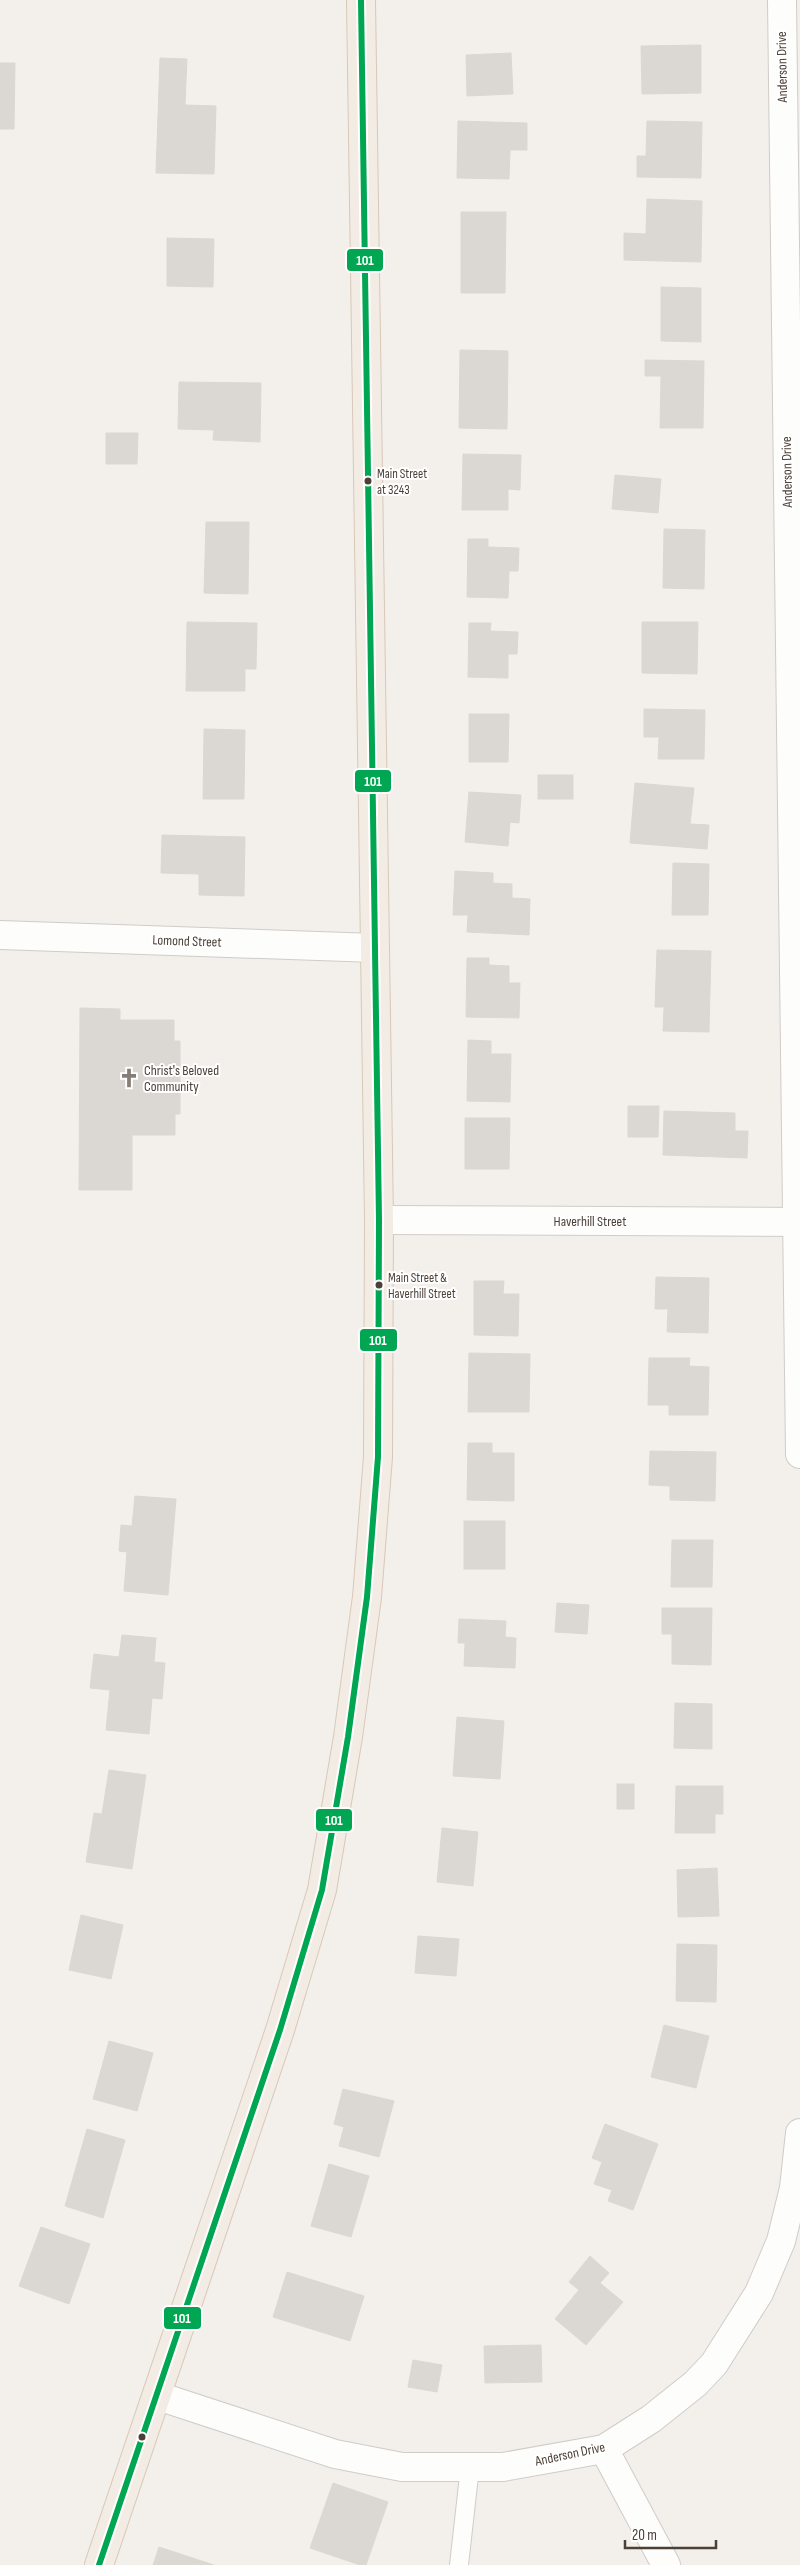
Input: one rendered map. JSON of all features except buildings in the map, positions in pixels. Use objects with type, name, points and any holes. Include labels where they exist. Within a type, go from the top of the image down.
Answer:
[{"type":"main road","points":[[99,2565],[158,2396],[280,2030],[322,1890],[348,1737],[368,1597],[378,1457],[379,1220],[361,0]]},
{"type":"street","name":"Anderson Drive","points":[[782,0],[800,1454]]},
{"type":"street","name":"Lomond Street","points":[[0,935],[375,948]]},
{"type":"street","name":"Haverhill Street","points":[[379,1220],[798,1222]]},
{"type":"street","name":"Anderson Drive","points":[[158,2396],[334,2454],[402,2467],[503,2466],[604,2450],[651,2419],[695,2384],[714,2364],[759,2292],[781,2241],[794,2188],[800,2133]]},
{"type":"street","points":[[604,2450],[666,2565]]},
{"type":"lane","points":[[460,2565],[470,2467]]},
{"type":"transit line","name":"101","points":[[99,2565],[280,2030],[322,1890],[348,1737],[367,1597],[378,1457],[379,1220],[361,0]]},
{"type":"place","name":"Main Street at 3243","points":[[368,481]]},
{"type":"place","name":"Christ's Beloved Community","points":[[129,1078]]},
{"type":"place","name":"Main Street & Haverhill Street","points":[[379,1285]]}]
